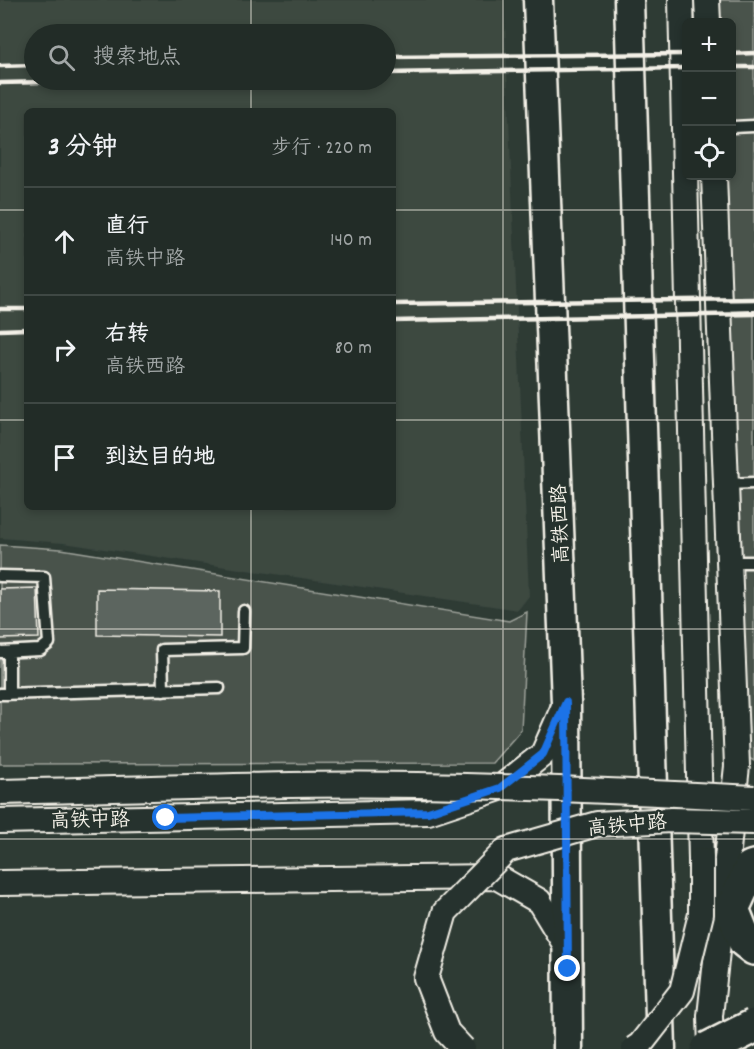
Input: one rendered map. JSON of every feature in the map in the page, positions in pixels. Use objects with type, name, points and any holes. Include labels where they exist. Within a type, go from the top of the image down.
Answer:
[{"type":"highway","points":[[754,867],[751,868],[732,909],[745,941],[754,948]]},
{"type":"highway","points":[[710,1049],[754,1026]]},
{"type":"main road","name":"高铁西路","points":[[537,0],[566,702],[568,1049]]},
{"type":"main road","points":[[628,0],[661,1049]]},
{"type":"street","points":[[634,1049],[640,1045],[682,991],[701,914],[681,0]]},
{"type":"street","points":[[707,0],[708,18]]},
{"type":"street","points":[[710,1049],[710,1016],[737,766],[714,180]]},
{"type":"street","name":"高铁中路","points":[[0,821],[428,812],[500,788],[543,754],[566,702]]},
{"type":"street","name":"高铁中路","points":[[0,792],[418,785],[601,790],[754,798]]},
{"type":"street","name":"高铁中路","points":[[463,1049],[447,1032],[426,978],[445,912],[506,850],[597,824],[671,820],[754,822]]},
{"type":"street","points":[[0,883],[497,877],[538,901],[568,949]]},
{"type":"lane","points":[[736,127],[754,126]]},
{"type":"lane","points":[[719,306],[754,305]]},
{"type":"lane","points":[[726,484],[754,483]]},
{"type":"lane","points":[[729,562],[754,562]]},
{"type":"lane","points":[[0,576],[44,577],[49,643],[40,650],[5,652],[5,694],[219,688]]},
{"type":"lane","points":[[163,690],[162,650],[243,648],[244,611]]},
{"type":"shaded area","points":[[0,0],[504,0],[529,596],[518,610],[63,543],[0,538]]},
{"type":"shaded area","points":[[716,0],[754,0],[754,761],[749,758],[724,180],[736,180],[736,18],[717,18]]},
{"type":"shaded area","points":[[0,545],[61,549],[509,621],[527,612],[521,730],[492,763],[0,764]]},
{"type":"building","points":[[37,588],[39,638],[0,639],[0,589]]},
{"type":"building","points":[[97,589],[220,591],[220,637],[97,635]]},
{"type":"railway","points":[[736,54],[754,53]]},
{"type":"railway","points":[[396,57],[682,54]]},
{"type":"railway","points":[[0,66],[24,65]]},
{"type":"railway","points":[[736,67],[754,67]]},
{"type":"railway","points":[[396,73],[682,68]]},
{"type":"railway","points":[[0,83],[24,82]]},
{"type":"railway","points":[[396,304],[754,299]]},
{"type":"railway","points":[[0,309],[24,309]]},
{"type":"railway","points":[[396,321],[754,314]]},
{"type":"railway","points":[[0,330],[24,329]]},
{"type":"route","points":[[166,818],[428,812],[500,788],[543,754],[566,702],[568,969]]}]
